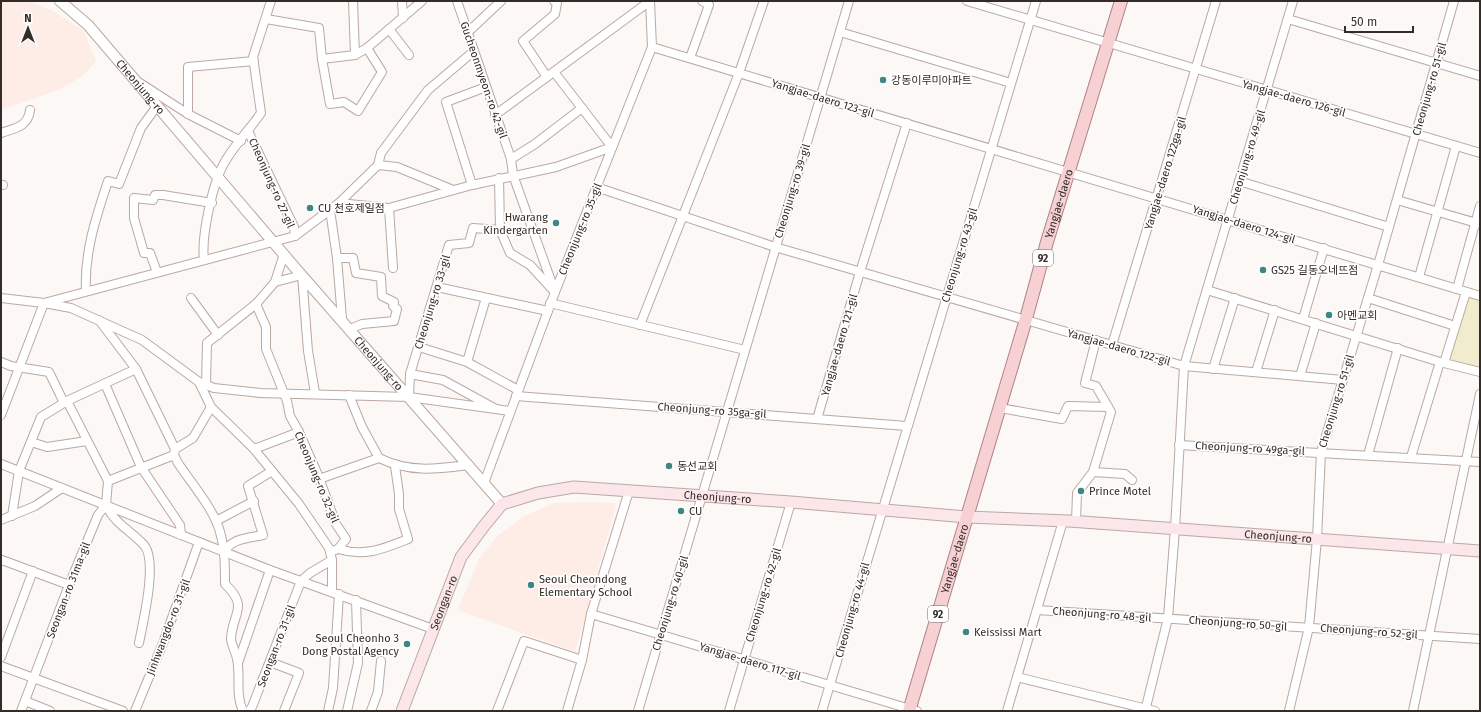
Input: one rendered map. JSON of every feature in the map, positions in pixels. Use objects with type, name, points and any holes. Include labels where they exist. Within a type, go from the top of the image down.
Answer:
[{"type":"main road","name":"Yangjae-daero","points":[[912,710],[1068,173],[1121,1]]},
{"type":"main road","name":"Cheonjung-ro","points":[[502,504],[538,493],[574,487],[791,502],[967,517],[1063,521],[1480,551]]},
{"type":"main road","name":"Seongan-ro","points":[[404,710],[461,557],[502,504]]},
{"type":"street","name":"Cheonjung-ro","points":[[60,1],[88,25],[302,275],[502,504]]},
{"type":"street","name":"Cheonjung-ro 27-gil","points":[[218,177],[226,160],[261,113],[253,57],[271,1]]},
{"type":"street","points":[[354,1],[355,55]]},
{"type":"street","points":[[402,1],[403,18]]},
{"type":"street","points":[[322,59],[355,55],[366,48],[422,1]]},
{"type":"street","name":"Gucheonmyeon-ro 42-gil","points":[[457,1],[511,159],[513,175],[555,292]]},
{"type":"street","points":[[468,32],[501,1]]},
{"type":"street","points":[[339,204],[389,208],[472,184],[556,167],[612,147],[582,108],[550,74],[523,41],[555,14],[557,3],[554,1]]},
{"type":"street","points":[[495,115],[650,1]]},
{"type":"street","name":"Cheonjung-ro 35-gil","points":[[484,483],[549,307],[652,47],[650,1]]},
{"type":"street","points":[[690,58],[709,5],[702,1]]},
{"type":"street","points":[[640,325],[739,73],[764,1]]},
{"type":"street","name":"Cheonjung-ro 39-gil","points":[[702,496],[849,1]]},
{"type":"street","name":"Yangjae-daero 126-gil","points":[[967,1],[991,4],[1030,20],[1480,153]]},
{"type":"street","name":"Cheonjung-ro 43-gil","points":[[882,510],[1036,1]]},
{"type":"street","name":"Yangjae-daero 122ga-gil","points":[[1112,345],[1158,199],[1216,1]]},
{"type":"street","name":"Cheonjung-ro 49-gil","points":[[1175,529],[1184,366],[1293,1]]},
{"type":"street","name":"Cheonjung-ro 51-gil","points":[[1317,539],[1321,452],[1378,265],[1454,1]]},
{"type":"street","points":[[266,18],[319,28],[322,59],[330,104],[344,102],[358,111],[382,72],[366,48]]},
{"type":"street","points":[[1288,19],[1480,76]]},
{"type":"street","points":[[389,29],[409,56]]},
{"type":"street","points":[[840,32],[1011,82]]},
{"type":"street","name":"Yangjae-daero 123-gil","points":[[652,47],[908,123],[1068,173]]},
{"type":"street","points":[[44,303],[294,236],[339,204],[378,165],[381,153],[428,90],[474,51]]},
{"type":"street","points":[[188,114],[188,67],[254,61]]},
{"type":"street","name":"Cheonjung-ro 27-gil","points":[[136,81],[188,114],[241,140]]},
{"type":"street","points":[[472,184],[446,102],[486,87]]},
{"type":"street","points":[[86,291],[86,279],[93,224],[108,181],[119,184],[141,128],[157,106]]},
{"type":"street","points":[[511,159],[535,144],[582,108]]},
{"type":"street","points":[[1,133],[25,124],[29,118],[30,110]]},
{"type":"street","points":[[860,272],[908,123]]},
{"type":"street","name":"Cheonjung-ro 27-gil","points":[[248,131],[294,227],[294,236]]},
{"type":"street","points":[[1419,277],[1456,146]]},
{"type":"street","points":[[378,165],[397,167],[453,190]]},
{"type":"street","name":"Yangjae-daero 124-gil","points":[[1068,173],[1228,219],[1480,296]]},
{"type":"street","points":[[204,260],[202,249],[218,177]]},
{"type":"street","points":[[499,178],[500,230],[510,253],[530,265],[555,292]]},
{"type":"street","points":[[1239,181],[1389,227]]},
{"type":"street","points":[[596,187],[775,247],[1026,320]]},
{"type":"street","points":[[157,272],[150,253],[144,253],[134,218],[134,198],[153,200],[155,195],[163,195],[212,203]]},
{"type":"street","points":[[1397,200],[1478,223]]},
{"type":"street","points":[[1457,289],[1478,223],[1480,206]]},
{"type":"street","points":[[389,208],[393,268]]},
{"type":"street","points":[[330,210],[337,258],[342,319]]},
{"type":"street","name":"Cheonjung-ro 33-gil","points":[[409,397],[410,374],[449,245],[469,243],[473,228],[500,230]]},
{"type":"street","points":[[1303,319],[1324,248]]},
{"type":"street","points":[[284,254],[275,282],[256,304],[207,343],[203,383],[211,407],[254,449],[272,470],[299,504],[333,554],[336,593],[333,688],[328,711]]},
{"type":"street","name":"Cheonjung-ro","points":[[337,258],[353,258],[356,273],[381,277],[382,296],[394,302],[393,306],[397,309],[394,321],[362,324],[350,329]]},
{"type":"street","name":"Yangjae-daero 121-gil","points":[[817,419],[860,272]]},
{"type":"street","points":[[275,282],[302,275],[308,351],[315,394]]},
{"type":"street","points":[[437,287],[486,298],[549,307],[640,325],[745,350]]},
{"type":"street","points":[[1207,290],[1357,335],[1442,363],[1480,372]]},
{"type":"street","points":[[1411,458],[1466,292]]},
{"type":"street","points":[[1,298],[71,308],[142,340],[203,383],[214,388],[260,393],[409,397]]},
{"type":"street","points":[[191,298],[218,335]]},
{"type":"street","points":[[467,362],[486,298]]},
{"type":"street","points":[[1213,369],[1235,298]]},
{"type":"street","points":[[1368,298],[1455,326]]},
{"type":"street","points":[[1,415],[44,303]]},
{"type":"street","name":"Cheonjung-ro 32-gil","points":[[256,304],[266,327],[266,349],[287,401],[290,416],[299,432],[336,524],[346,539],[333,554]]},
{"type":"street","points":[[1256,372],[1275,310]]},
{"type":"street","name":"Seongan-ro 31-gil","points":[[99,320],[136,369],[175,452],[216,521],[220,531],[224,552],[225,584],[236,594],[239,606],[231,639],[238,663],[238,701],[243,711]]},
{"type":"street","name":"Yangjae-daero 122-gil","points":[[1026,320],[1184,366],[1343,380]]},
{"type":"street","points":[[1300,376],[1316,323]]},
{"type":"street","points":[[1076,522],[1077,493],[1092,472],[1111,412],[1096,386],[1085,383],[1096,340]]},
{"type":"street","points":[[419,347],[467,362],[517,393]]},
{"type":"street","points":[[1368,455],[1398,348]]},
{"type":"street","points":[[1,362],[19,367],[49,372],[108,481],[106,505],[111,516],[145,546],[148,554],[148,596],[139,642]]},
{"type":"street","points":[[12,516],[19,471],[41,417],[65,402],[136,369]]},
{"type":"street","points":[[410,374],[443,380],[498,410]]},
{"type":"street","points":[[105,384],[141,467],[180,525],[181,535]]},
{"type":"street","name":"Cheonjung-ro 35ga-gil","points":[[517,393],[727,412],[907,426]]},
{"type":"street","points":[[1413,711],[1480,394]]},
{"type":"street","points":[[349,395],[362,427],[379,458],[395,466],[415,469],[469,465]]},
{"type":"street","name":"Cheonjung-ro","points":[[409,397],[510,411]]},
{"type":"street","points":[[1000,408],[1062,419],[1068,406],[1108,407]]},
{"type":"street","points":[[108,481],[175,452],[193,438],[211,407]]},
{"type":"street","points":[[254,449],[299,432]]},
{"type":"street","points":[[31,442],[47,447],[87,441]]},
{"type":"street","name":"Cheonjung-ro 49ga-gil","points":[[1180,445],[1480,462]]},
{"type":"street","points":[[319,479],[379,458]]},
{"type":"street","points":[[1,464],[270,570],[434,628]]},
{"type":"street","points":[[301,581],[333,554],[370,552],[408,539],[399,509],[399,494],[395,466]]},
{"type":"street","points":[[224,552],[228,545],[241,539],[263,535],[254,501],[248,486],[272,470]]},
{"type":"street","points":[[1092,472],[1125,474],[1132,480]]},
{"type":"street","points":[[1,520],[35,506],[62,488]]},
{"type":"street","points":[[567,711],[582,660],[591,614],[629,490]]},
{"type":"street","name":"Cheonjung-ro 40-gil","points":[[638,711],[702,496]]},
{"type":"street","points":[[216,521],[254,501]]},
{"type":"street","name":"Cheonjung-ro 42-gil","points":[[729,711],[791,502]]},
{"type":"street","name":"Seongan-ro 31ma-gil","points":[[21,711],[69,585],[98,515],[106,505]]},
{"type":"street","name":"Cheonjung-ro 44-gil","points":[[822,711],[882,510]]},
{"type":"street","name":"Cheonjung-ro 48-gil","points":[[1007,711],[1063,521]]},
{"type":"street","points":[[1145,710],[1168,618],[1175,529]]},
{"type":"street","name":"Cheonjung-ro 52-gil","points":[[1289,711],[1309,627],[1317,539]]},
{"type":"street","name":"Jinhwangdo-ro 31-gil","points":[[135,711],[163,643],[199,542]]},
{"type":"street","points":[[1,561],[2,560],[69,585]]},
{"type":"street","name":"Seongan-ro 31-gil","points":[[238,663],[270,570]]},
{"type":"street","points":[[1,657],[33,572]]},
{"type":"street","name":"Seongan-ro 31-gil","points":[[249,711],[270,662],[301,581]]},
{"type":"street","points":[[347,711],[358,663],[356,600]]},
{"type":"street","name":"Cheonjung-ro 48-gil","points":[[1037,610],[1168,618]]},
{"type":"street","name":"Yangjae-daero 117-gil","points":[[591,614],[912,710]]},
{"type":"street","name":"Cheonjung-ro 50-gil","points":[[1168,618],[1309,627]]},
{"type":"street","name":"Cheonjung-ro 52-gil","points":[[1309,627],[1480,639]]},
{"type":"street","points":[[498,711],[524,641],[582,660]]},
{"type":"street","points":[[371,711],[378,692],[381,661]]},
{"type":"street","points":[[270,662],[299,673],[284,711]]},
{"type":"street","points":[[1,666],[123,711]]},
{"type":"street","points":[[1017,677],[1145,710],[1155,711]]},
{"type":"street","points":[[25,701],[50,711]]},
{"type":"shaded area","points":[[1,1],[27,1],[51,10],[83,30],[96,61],[85,74],[61,89],[1,110]]},
{"type":"shaded area","points":[[1467,295],[1480,300],[1480,367],[1448,359]]},
{"type":"shaded area","name":"Seoul Cheondong Elementary School","points":[[554,503],[614,503],[616,506],[575,652],[458,610],[479,559],[496,537],[525,516]]},
{"type":"place","name":"강동이루미아파트","points":[[883,80]]},
{"type":"place","name":"CU 천호제일점","points":[[310,208]]},
{"type":"place","name":"Hwarang Kindergarten","points":[[556,223]]},
{"type":"place","name":"GS25 길동오네뜨점","points":[[1263,270]]},
{"type":"place","name":"아멘교회","points":[[1329,315]]},
{"type":"place","name":"동선교회","points":[[669,466]]},
{"type":"place","name":"Prince Motel","points":[[1081,491]]},
{"type":"place","name":"CU","points":[[681,511]]},
{"type":"place","name":"Seoul Cheondong Elementary School","points":[[531,585]]},
{"type":"place","name":"Keississi Mart","points":[[966,632]]},
{"type":"place","name":"Seoul Cheonho 3 Dong Postal Agency","points":[[407,644]]}]
